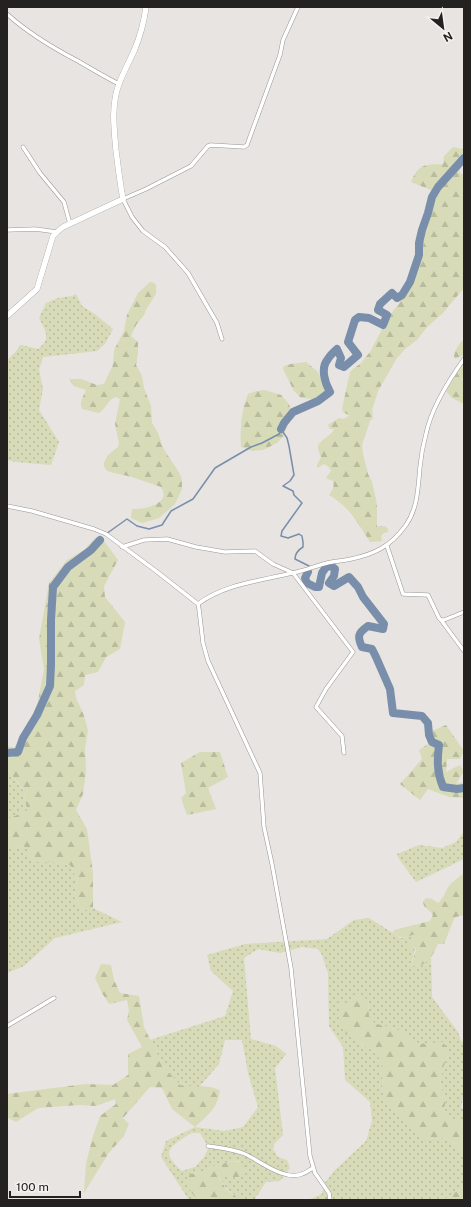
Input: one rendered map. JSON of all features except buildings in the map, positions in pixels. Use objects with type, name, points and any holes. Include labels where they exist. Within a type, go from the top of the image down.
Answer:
[{"type":"street","points":[[146,7],[144,21],[137,42],[119,84],[115,100],[114,116],[117,154],[123,199],[132,217],[143,232],[165,247],[188,273],[217,323],[222,339]]},
{"type":"street","points":[[7,316],[37,289],[53,236],[57,232],[70,224],[191,166],[208,146],[244,147],[247,145],[280,55],[283,40],[298,7]]},
{"type":"street","points":[[7,14],[41,40],[119,84]]},
{"type":"street","points":[[22,147],[40,173],[64,202],[70,224]]},
{"type":"street","points":[[7,230],[35,229],[57,232]]},
{"type":"street","points":[[198,604],[215,594],[235,587],[327,563],[367,555],[377,552],[387,546],[403,529],[413,513],[416,504],[420,462],[426,432],[445,387],[464,359]]},
{"type":"street","points":[[7,506],[32,511],[94,529],[106,534],[198,604],[203,643],[208,661],[260,773],[264,827],[291,968],[310,1156],[313,1168],[319,1180],[330,1193],[330,1200]]},
{"type":"street","points":[[122,547],[144,540],[167,539],[196,547],[225,552],[254,550],[273,564],[293,573],[353,652],[326,689],[316,707],[342,736],[344,753]]},
{"type":"street","points":[[387,546],[403,594],[428,595],[439,618],[464,651]]},
{"type":"street","points":[[441,620],[464,612]]},
{"type":"street","points":[[7,1026],[54,998]]},
{"type":"street","points":[[208,1146],[245,1154],[283,1174],[292,1176],[301,1175],[313,1168]]},
{"type":"green space","points":[[453,147],[462,149],[464,147],[464,162],[459,172],[463,175],[464,184],[464,288],[442,314],[397,358],[378,391],[372,410],[373,418],[370,421],[362,445],[368,474],[372,482],[376,499],[377,527],[385,526],[388,529],[388,532],[381,536],[382,541],[370,542],[348,510],[329,495],[334,483],[326,478],[331,471],[330,468],[324,464],[317,468],[321,457],[318,446],[334,429],[330,429],[328,425],[339,418],[343,419],[350,416],[343,412],[342,409],[350,372],[360,364],[370,352],[389,316],[405,296],[416,274],[423,236],[434,197],[431,190],[411,182],[417,171],[423,166],[443,164],[444,156]]},
{"type":"green space","points":[[150,282],[156,285],[156,294],[144,315],[136,325],[131,336],[138,342],[136,365],[142,376],[144,388],[151,406],[152,423],[158,433],[163,448],[180,474],[182,489],[175,504],[159,518],[142,523],[131,518],[132,509],[149,507],[160,502],[163,498],[161,487],[132,477],[110,472],[106,470],[104,466],[104,462],[108,455],[118,447],[119,443],[115,424],[120,399],[116,397],[113,398],[99,413],[82,409],[81,402],[86,390],[74,386],[69,379],[81,379],[97,385],[104,384],[113,365],[114,350],[124,331],[127,315],[138,293]]},
{"type":"green space","points":[[76,294],[82,306],[113,329],[105,344],[97,351],[43,357],[39,370],[43,389],[39,410],[59,442],[51,465],[7,460],[7,361],[21,345],[38,349],[45,342],[46,334],[39,318],[46,303],[58,298]]},
{"type":"green space","points":[[464,339],[464,354],[456,359],[454,358],[454,355],[456,350]]},
{"type":"green space","points":[[306,362],[318,372],[326,390],[325,394],[313,399],[301,398],[294,391],[283,369],[284,366]]},
{"type":"green space","points":[[464,362],[464,376],[462,379],[464,383],[464,404],[452,398],[446,391]]},
{"type":"green space","points":[[265,390],[281,395],[289,404],[292,414],[283,437],[277,443],[263,450],[252,451],[241,447],[242,414],[248,394]]},
{"type":"green space","points":[[96,537],[104,541],[118,560],[104,586],[105,597],[125,622],[120,649],[106,657],[98,672],[85,675],[84,685],[75,691],[76,698],[83,713],[88,730],[85,748],[86,771],[83,794],[76,810],[87,829],[93,873],[93,908],[82,911],[74,896],[77,879],[70,865],[53,862],[33,862],[26,847],[7,846],[7,819],[27,811],[24,790],[7,770],[7,746],[14,748],[30,722],[38,701],[44,669],[39,639],[49,583],[67,560],[84,550]]},
{"type":"green space","points":[[446,725],[464,751],[460,759],[447,759],[446,772],[460,765],[464,771],[456,784],[464,782],[464,798],[449,797],[428,789],[420,800],[400,784],[422,759],[419,750],[428,744],[425,734]]},
{"type":"green space","points":[[200,752],[220,752],[228,777],[208,788],[216,809],[187,815],[181,798],[186,793],[181,763]]},
{"type":"green space","points":[[7,770],[24,791],[27,811],[7,819]]},
{"type":"green space","points":[[464,831],[464,859],[416,882],[397,854],[419,845],[442,848],[456,842]]},
{"type":"green space","points":[[7,846],[26,847],[33,862],[53,862],[70,865],[77,879],[74,896],[82,911],[93,908],[122,922],[55,938],[24,966],[7,973]]},
{"type":"green space","points":[[464,873],[464,915],[454,919],[444,944],[438,944],[434,953],[425,963],[417,966],[411,966],[416,950],[415,947],[408,948],[406,946],[410,940],[418,935],[415,934],[402,937],[393,933],[394,930],[430,921],[433,915],[423,903],[426,898],[432,899],[438,903],[449,886]]},
{"type":"green space","points":[[369,918],[401,938],[415,934],[418,935],[411,965],[418,966],[431,958],[432,997],[458,1032],[461,1041],[464,1042],[464,1091],[461,1108],[464,1109],[464,1124],[447,1116],[444,1109],[446,1100],[440,1085],[442,1070],[449,1053],[419,1044],[398,1030],[374,1023],[369,1016],[368,999],[346,1033],[376,1053],[381,1061],[383,1095],[422,1139],[449,1138],[460,1151],[464,1152],[464,1187],[444,1200],[308,1200],[322,1194],[324,1184],[335,1170],[366,1141],[372,1121],[370,1102],[345,1080],[343,1047],[329,1026],[328,973],[322,955],[318,949],[302,947],[280,953],[258,949],[244,958],[251,1039],[276,1046],[286,1054],[275,1068],[283,1135],[274,1144],[273,1149],[278,1157],[287,1160],[290,1168],[280,1181],[266,1182],[254,1200],[241,1200],[226,1188],[219,1177],[223,1175],[239,1178],[239,1161],[214,1166],[202,1173],[189,1174],[197,1200],[189,1200],[161,1157],[166,1141],[195,1127],[224,1131],[243,1127],[258,1107],[248,1073],[242,1040],[225,1040],[219,1064],[199,1087],[182,1087],[163,1066],[150,1040],[225,1016],[233,991],[211,971],[207,955],[245,944],[327,939],[354,920]],"holes":[[[191,1133],[200,1133],[208,1149],[204,1157],[195,1167],[182,1171],[170,1158],[170,1149]]]},
{"type":"green space","points":[[101,964],[111,965],[114,980],[120,993],[139,996],[144,1027],[163,1066],[181,1086],[210,1087],[220,1090],[219,1097],[214,1107],[195,1127],[172,1109],[162,1088],[150,1087],[123,1118],[129,1124],[123,1137],[108,1154],[84,1193],[86,1164],[92,1139],[100,1116],[116,1104],[115,1099],[96,1106],[79,1105],[38,1108],[16,1122],[7,1117],[7,1094],[85,1084],[113,1085],[128,1075],[128,1054],[142,1047],[127,1020],[129,1010],[127,1000],[109,1004],[102,993],[95,978]]},
{"type":"green space","points":[[358,997],[368,999],[369,1016],[374,1023],[398,1030],[419,1044],[443,1042],[449,1053],[442,1070],[440,1085],[446,1100],[444,1109],[447,1116],[464,1124],[464,1152],[460,1151],[449,1138],[422,1139],[392,1109],[383,1095],[381,1061],[376,1053],[346,1033],[338,1015],[340,1006]]},
{"type":"green space","points":[[234,1161],[243,1163],[245,1167],[243,1177],[225,1176],[219,1178],[226,1189],[241,1200],[197,1200],[187,1185],[187,1178],[189,1174],[202,1173],[214,1166]]},
{"type":"green space","points":[[464,1187],[464,1200],[444,1200],[446,1198]]},
{"type":"waterway","points":[[281,429],[293,412],[318,401],[330,392],[324,376],[324,367],[333,352],[337,349],[341,358],[339,365],[344,367],[358,355],[348,342],[355,320],[359,317],[369,318],[383,325],[387,315],[378,310],[380,304],[392,293],[397,298],[402,295],[410,282],[419,255],[419,243],[432,197],[438,187],[464,158]]},
{"type":"waterway","points":[[281,429],[287,438],[294,475],[290,481],[283,486],[293,491],[294,495],[302,503],[282,531],[281,536],[288,538],[299,534],[302,536],[303,547],[297,552],[295,559],[309,566]]},
{"type":"waterway","points":[[106,534],[127,519],[137,526],[149,529],[162,525],[171,511],[193,499],[215,468],[251,447],[279,434],[281,429]]},
{"type":"waterway","points":[[7,753],[18,752],[23,738],[37,715],[50,686],[53,587],[68,567],[91,550],[100,540]]},
{"type":"waterway","points":[[308,572],[305,578],[307,583],[315,587],[319,587],[322,573],[326,567],[331,566],[335,569],[334,576],[329,583],[334,586],[349,577],[358,587],[363,597],[384,624],[383,629],[368,626],[360,633],[359,640],[362,647],[372,649],[376,657],[390,689],[393,713],[422,716],[428,723],[429,735],[432,742],[439,745],[438,766],[443,787],[457,789],[464,788]]}]
